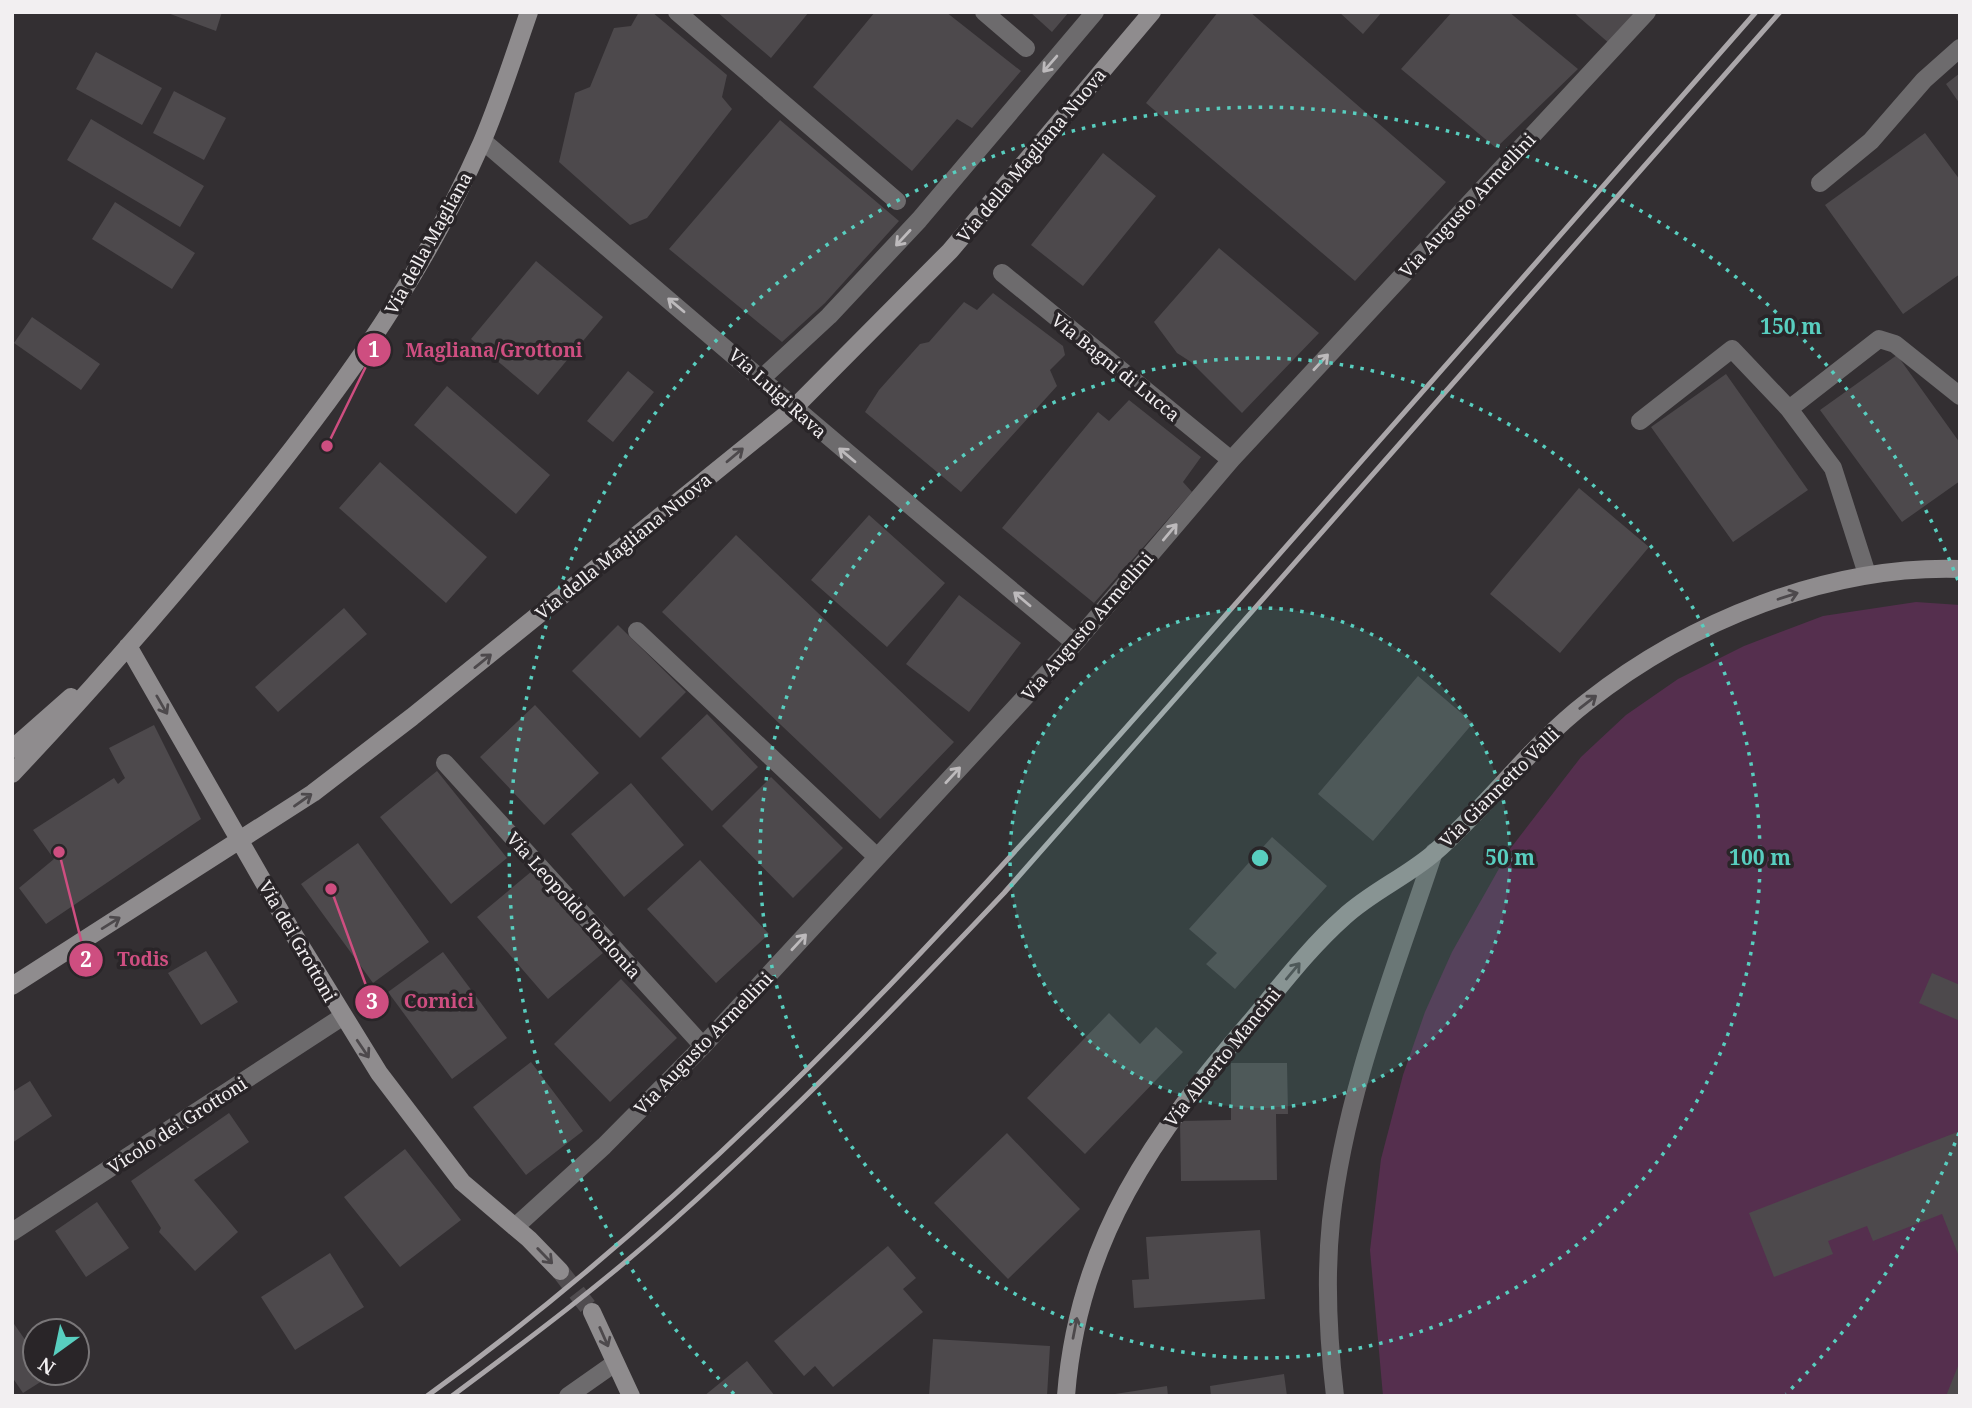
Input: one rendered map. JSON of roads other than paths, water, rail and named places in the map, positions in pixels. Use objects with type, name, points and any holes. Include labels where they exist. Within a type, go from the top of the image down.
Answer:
[{"type":"main road","name":"Via della Magliana","points":[[12,774],[92,690],[296,446],[345,381],[395,306],[483,141],[529,12]]},
{"type":"main road","name":"Via della Magliana Nuova","points":[[12,986],[313,793],[412,718],[794,408],[950,251],[1152,12]]},
{"type":"main road","name":"Via Giannetto Valli","points":[[1434,852],[1568,719],[1639,667],[1726,620],[1779,600],[1867,573],[1927,568],[1960,569]]},
{"type":"main road","name":"Via della Magliana","points":[[12,749],[128,646]]},
{"type":"main road","name":"Via dei Grottoni","points":[[128,646],[342,1017],[401,1104],[446,1164],[479,1198],[515,1227],[560,1271]]},
{"type":"main road","name":"Via Alberto Mancini","points":[[1066,1396],[1073,1333],[1088,1280],[1114,1217],[1158,1136],[1192,1090],[1317,944],[1354,908],[1434,852]]},
{"type":"main road","points":[[592,1311],[631,1396]]},
{"type":"street","points":[[677,12],[897,201]]},
{"type":"street","points":[[984,12],[1026,48]]},
{"type":"street","points":[[762,378],[801,345],[919,220],[1094,12]]},
{"type":"street","name":"Via Augusto Armellini","points":[[515,1227],[604,1146],[703,1046],[1075,643],[1231,460],[1647,12]]},
{"type":"street","points":[[1820,183],[1871,141],[1924,80],[1960,48]]},
{"type":"street","name":"Via Luigi Rava","points":[[483,141],[794,408],[1075,643]]},
{"type":"street","name":"Via Bagni di Lucca","points":[[1002,273],[1231,460]]},
{"type":"street","points":[[1789,408],[1879,339],[1895,344],[1960,396]]},
{"type":"street","points":[[1640,421],[1732,349],[1789,408],[1833,468],[1867,573]]},
{"type":"street","points":[[637,631],[877,856]]},
{"type":"street","name":"Via Leopoldo Torlonia","points":[[445,763],[703,1046]]},
{"type":"street","name":"Via Giannetto Valli","points":[[1335,1396],[1327,1303],[1331,1220],[1339,1166],[1366,1053],[1434,852]]},
{"type":"street","name":"Vicolo dei Grottoni","points":[[12,1232],[342,1017]]},
{"type":"street","points":[[568,1396],[615,1363]]},
{"type":"tunnel","points":[[560,1271],[592,1312]]},
{"type":"railway","points":[[427,1396],[528,1319],[626,1238],[720,1153],[900,975],[1072,789],[1756,12]]},
{"type":"railway","points":[[452,1396],[538,1332],[676,1218],[802,1099],[964,935],[1004,893],[1780,12]]},
{"type":"place","name":"Magliana/Grottoni","points":[[327,446]]},
{"type":"place","name":"Todis","points":[[59,852]]},
{"type":"place","name":"Cornici","points":[[331,889]]}]
